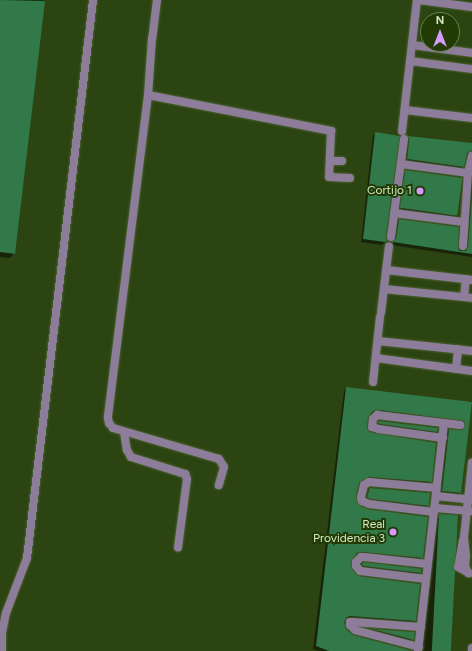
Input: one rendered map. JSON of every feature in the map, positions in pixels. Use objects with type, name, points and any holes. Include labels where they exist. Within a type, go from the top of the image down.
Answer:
[{"type":"street","points":[[2,651],[2,632],[6,613],[27,558],[93,0]]},
{"type":"street","points":[[157,0],[148,95],[108,418],[109,423],[113,428],[219,459],[224,467],[219,485]]},
{"type":"street","points":[[391,237],[401,164],[410,61],[418,0],[472,7]]},
{"type":"street","points":[[412,45],[472,52]]},
{"type":"street","points":[[410,61],[472,69]]},
{"type":"street","points":[[148,95],[331,132],[329,177],[350,178]]},
{"type":"street","points":[[405,110],[472,118]]},
{"type":"street","points":[[463,246],[463,222],[469,203],[468,172],[472,155]]},
{"type":"street","points":[[330,162],[342,162]]},
{"type":"street","points":[[401,164],[468,172]]},
{"type":"street","points":[[394,213],[463,222]]},
{"type":"street","points":[[373,382],[389,246]]},
{"type":"street","points":[[384,289],[468,297],[469,279],[386,270]]},
{"type":"street","points":[[378,340],[472,351]]},
{"type":"street","points":[[456,369],[458,349]]},
{"type":"street","points":[[376,358],[472,371]]},
{"type":"street","points":[[442,438],[380,429],[372,427],[372,424],[375,416],[377,415],[460,425]]},
{"type":"street","points":[[421,627],[350,622],[350,625],[355,630],[419,649],[444,423]]},
{"type":"street","points":[[124,432],[127,450],[131,457],[185,474],[187,479],[178,547]]},
{"type":"street","points":[[470,572],[465,566],[466,556],[464,537],[469,512],[472,462]]},
{"type":"street","points":[[469,512],[370,504],[362,501],[361,497],[364,485],[370,482],[436,492],[470,499]]},
{"type":"street","points":[[426,579],[360,571],[356,566],[356,562],[361,557],[364,557],[428,564]]},
{"type":"building","points":[[0,0],[45,1],[15,254],[0,252]]},
{"type":"building","points":[[375,132],[400,136],[386,236],[387,241],[385,242],[363,239]]},
{"type":"building","points":[[408,136],[472,143],[472,150],[467,153],[464,167],[407,159]]},
{"type":"building","points":[[405,170],[462,178],[457,216],[400,208]]},
{"type":"building","points":[[472,195],[472,254],[393,242],[396,238],[399,219],[459,227],[458,248],[460,251],[466,251],[468,246]]},
{"type":"building","points":[[346,387],[472,402],[461,493],[442,491],[449,429],[462,430],[465,425],[464,421],[378,410],[373,411],[368,418],[367,429],[370,432],[436,443],[432,482],[369,477],[359,483],[356,496],[358,504],[367,509],[428,517],[423,558],[361,552],[357,553],[351,562],[352,569],[359,576],[420,584],[416,621],[350,616],[347,617],[344,622],[346,629],[353,635],[413,651],[329,651],[316,646]]},
{"type":"building","points":[[379,421],[438,428],[437,432],[380,424],[378,423]]},
{"type":"building","points":[[370,488],[430,493],[429,506],[370,499],[367,497]]},
{"type":"building","points":[[439,514],[458,515],[451,651],[432,651]]},
{"type":"building","points":[[364,562],[422,569],[421,573],[363,566],[362,564]]},
{"type":"building","points":[[372,629],[415,632],[414,640]]},
{"type":"place","name":"Cortijo 1","points":[[420,191]]},
{"type":"place","name":"Real Providencia 3","points":[[393,532]]}]
